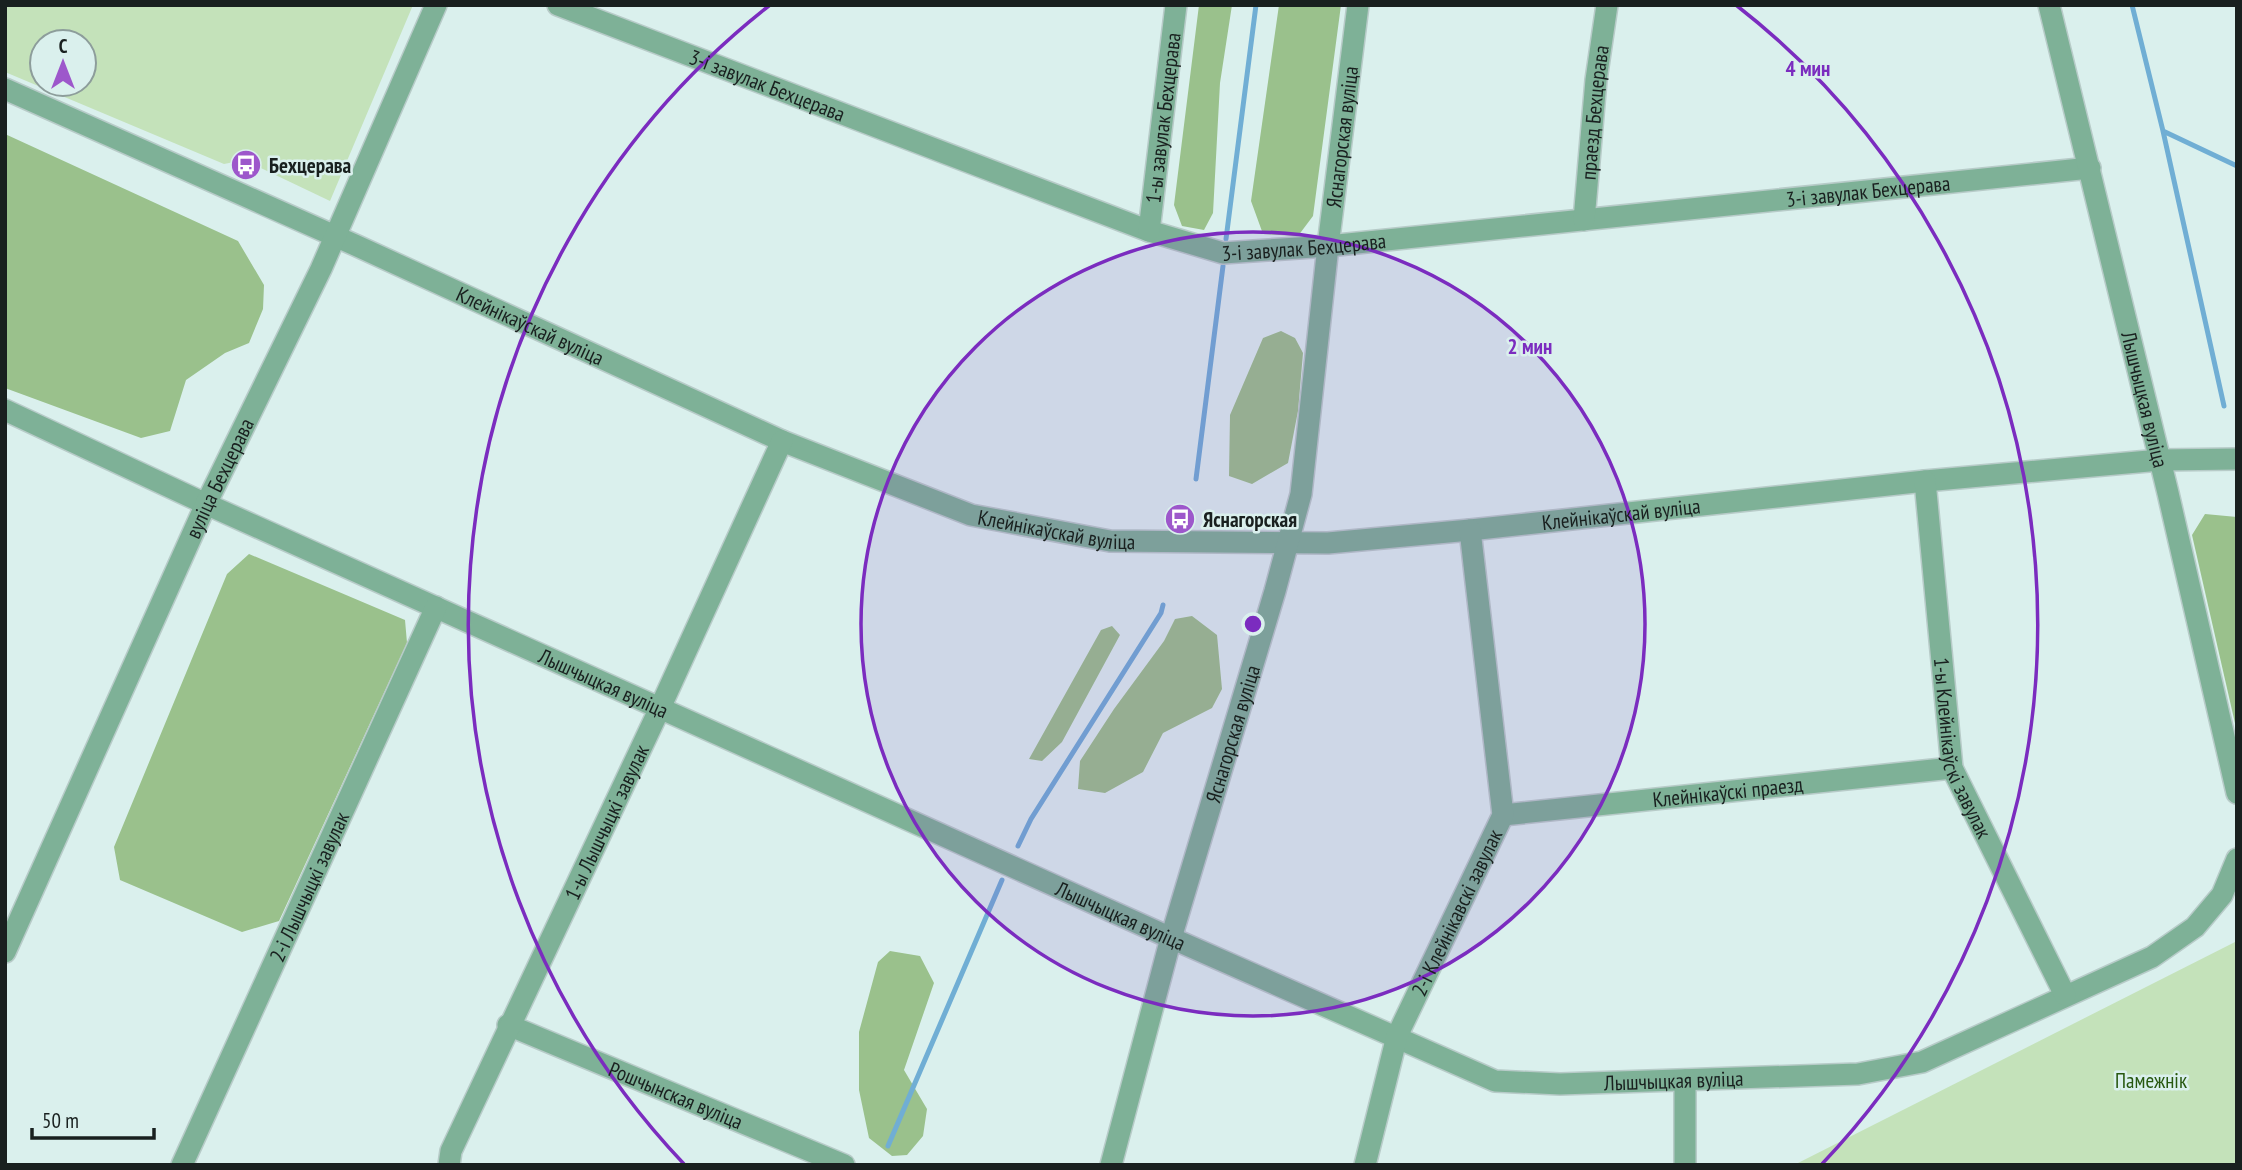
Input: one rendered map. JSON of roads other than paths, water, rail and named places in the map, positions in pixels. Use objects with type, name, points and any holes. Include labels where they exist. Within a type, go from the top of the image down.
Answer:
[{"type":"street","name":"вуліца Бехцерава","points":[[5,952],[206,504],[335,237],[436,5]]},
{"type":"street","name":"3-і завулак Бехцерава","points":[[558,5],[1149,231],[1223,253],[1328,246],[2090,167]]},
{"type":"street","name":"1-ы завулак Бехцерава","points":[[1149,231],[1177,5]]},
{"type":"street","name":"Яснагорская вуліца","points":[[1111,1165],[1171,938],[1301,494],[1358,5]]},
{"type":"street","name":"праезд Бехцерава","points":[[1584,220],[1596,80],[1607,5]]},
{"type":"street","name":"Лышчыцкая вуліца","points":[[2049,5],[2160,460],[2237,793]]},
{"type":"street","name":"Клейнікаўскай вуліца","points":[[5,89],[782,441],[971,515],[1111,541],[1328,543],[1925,481],[2160,460],[2237,459]]},
{"type":"street","name":"Лышчыцкая вуліца","points":[[5,410],[206,504],[1495,1081],[1560,1084],[1858,1074],[1922,1062],[2152,957],[2195,927],[2222,895],[2237,859]]},
{"type":"street","name":"1-ы Лышчыцкі завулак","points":[[449,1165],[451,1151],[508,1025],[660,708],[782,441]]},
{"type":"street","name":"1-ы Клейнікаўскі завулак","points":[[1925,481],[1952,768],[2065,995]]},
{"type":"street","name":"2-і Клейнікавскі завулак","points":[[1365,1165],[1397,1036],[1503,815],[1470,530]]},
{"type":"street","name":"2-і Лышчыцкі завулак","points":[[182,1165],[436,607]]},
{"type":"street","name":"Клейнікаўскі праезд","points":[[1503,815],[1952,768]]},
{"type":"street","name":"Рошчынская вуліца","points":[[508,1025],[844,1165]]},
{"type":"street","points":[[1685,1080],[1685,1165]]},
{"type":"waterway","points":[[1226,239],[1256,5]]},
{"type":"waterway","points":[[2132,5],[2163,131],[2237,166]]},
{"type":"waterway","points":[[2163,131],[2224,406]]},
{"type":"waterway","points":[[1196,479],[1223,266]]},
{"type":"waterway","points":[[1018,846],[1031,819],[1161,613],[1163,605]]},
{"type":"waterway","points":[[888,1146],[1002,880]]},
{"type":"place","name":"Бехцерава","points":[[246,165]]},
{"type":"place","name":"Яснагорская","points":[[1180,519]]},
{"type":"park label","name":"Памежнік","points":[[2151,1080]]}]
